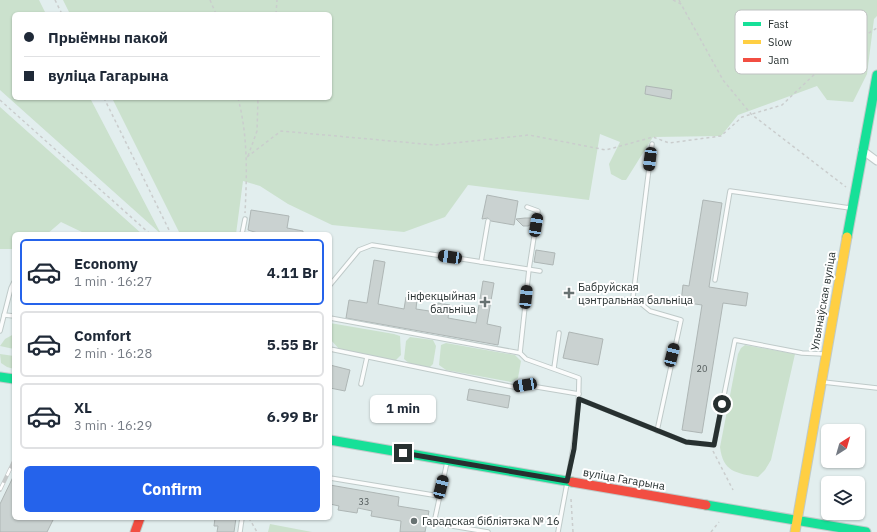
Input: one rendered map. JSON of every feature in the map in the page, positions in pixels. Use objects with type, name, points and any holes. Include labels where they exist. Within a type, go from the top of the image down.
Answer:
[{"type":"main road","name":"Ульянаўская вуліца","points":[[794,532],[854,193],[877,75]]},
{"type":"main road","points":[[0,377],[12,380]]},
{"type":"main road","name":"вуліца Гагарына","points":[[332,440],[866,532]]},
{"type":"main road","points":[[135,532],[139,520]]},
{"type":"street","points":[[862,150],[877,161]]},
{"type":"lane","points":[[652,144],[633,297],[650,311],[681,320],[657,431]]},
{"type":"lane","points":[[714,280],[730,191],[852,208]]},
{"type":"lane","points":[[520,353],[529,269],[538,211],[527,207]]},
{"type":"lane","points":[[242,232],[245,219]]},
{"type":"lane","points":[[480,262],[488,220]]},
{"type":"lane","points":[[332,283],[359,250],[372,245],[540,271]]},
{"type":"lane","points":[[0,331],[12,289]]},
{"type":"lane","points":[[4,315],[12,316]]},
{"type":"lane","points":[[332,318],[520,353],[526,359],[579,378],[579,399],[574,449],[558,532]]},
{"type":"lane","points":[[554,368],[559,333]]},
{"type":"lane","points":[[579,399],[686,442],[714,445],[735,340],[802,353],[825,354]]},
{"type":"lane","points":[[332,349],[514,387],[525,385],[579,394]]},
{"type":"lane","points":[[361,384],[367,357]]},
{"type":"lane","points":[[821,381],[877,388]]},
{"type":"lane","points":[[448,461],[434,523],[488,532]]},
{"type":"lane","points":[[332,478],[439,496]]},
{"type":"lane","points":[[240,532],[242,520]]},
{"type":"path","points":[[55,0],[61,12]]},
{"type":"path","points":[[210,0],[215,12]]},
{"type":"path","points":[[276,12],[277,0]]},
{"type":"path","points":[[673,0],[681,4]]},
{"type":"path","points":[[679,0],[723,80],[752,114],[854,193]]},
{"type":"path","points":[[867,34],[877,28]]},
{"type":"path","points":[[247,158],[281,131],[435,145],[529,135],[606,150],[653,137],[669,143],[721,136],[742,117],[782,105],[815,74]]},
{"type":"path","points":[[0,100],[148,232]]},
{"type":"path","points":[[105,100],[170,232]]},
{"type":"path","points":[[239,100],[243,115],[247,158],[245,219]]},
{"type":"path","points":[[247,158],[258,131],[258,100]]},
{"type":"path","points":[[714,445],[713,453],[733,490]]},
{"type":"path","points":[[571,499],[573,532]]},
{"type":"path","points":[[250,520],[257,532]]},
{"type":"path","points":[[711,532],[719,522]]},
{"type":"green space","points":[[0,0],[39,0],[45,12],[12,12],[12,100],[91,100],[160,232],[159,232],[0,90]]},
{"type":"green space","points":[[63,0],[877,0],[877,16],[874,19],[867,74],[853,102],[827,100],[817,86],[738,115],[721,136],[653,137],[626,180],[622,180],[611,174],[609,164],[620,142],[600,134],[589,200],[468,185],[445,217],[404,232],[332,225],[288,204],[260,186],[243,181],[236,232],[179,232],[113,100],[332,100],[332,12],[69,12]]},
{"type":"green space","points":[[0,107],[140,232],[82,232],[61,222],[49,232],[12,232],[12,249],[0,249]]},
{"type":"green space","points":[[332,323],[400,336],[401,355],[394,362],[341,351],[332,341]]},
{"type":"green space","points":[[12,335],[12,349],[0,346],[5,339]]},
{"type":"green space","points":[[410,337],[433,340],[436,346],[433,364],[429,368],[410,364],[404,359],[406,341]]},
{"type":"green space","points":[[446,343],[515,355],[521,361],[518,378],[511,382],[446,370],[439,365],[441,345]]},
{"type":"green space","points":[[745,345],[795,354],[771,460],[765,470],[758,477],[732,470],[724,462],[720,447],[738,354],[741,348]]},
{"type":"green space","points":[[0,354],[12,356],[12,368],[1,363]]},
{"type":"green space","points":[[270,524],[312,532],[268,532]]},
{"type":"building","points":[[646,86],[672,90],[671,99],[645,94]]},
{"type":"building","points":[[487,195],[518,201],[514,225],[491,221],[488,218],[482,219]]},
{"type":"building","points":[[703,200],[722,203],[709,287],[748,293],[746,306],[723,303],[702,433],[682,430],[702,305],[681,302],[683,285],[689,286]]},
{"type":"building","points":[[251,210],[289,216],[287,228],[303,232],[254,232],[248,230]]},
{"type":"building","points":[[531,218],[530,225],[523,226],[516,219]]},
{"type":"building","points":[[536,250],[555,253],[553,265],[534,262]]},
{"type":"building","name":"інфекцыйная бальніца","points":[[374,260],[385,262],[378,304],[404,309],[406,297],[417,299],[416,309],[436,312],[438,303],[450,305],[448,318],[476,323],[483,281],[494,283],[487,324],[501,327],[498,345],[346,318],[349,300],[367,303]]},
{"type":"building","points":[[569,332],[603,339],[598,365],[563,358]]},
{"type":"building","points":[[332,366],[350,370],[345,391],[332,388]]},
{"type":"building","points":[[469,389],[510,396],[508,408],[467,400]]},
{"type":"building","points":[[12,479],[12,520],[53,520],[47,532],[0,532],[0,504]]},
{"type":"building","points":[[332,485],[399,497],[398,506],[429,511],[425,532],[400,532],[401,521],[371,516],[372,511],[358,508],[357,513],[338,510],[339,506],[332,504]]},
{"type":"building","points":[[215,520],[236,520],[234,532],[217,532],[218,526],[214,526]]},
{"type":"railway","points":[[0,490],[12,465]]},
{"type":"traffic: fast","points":[[847,237],[877,75]]},
{"type":"traffic: fast","points":[[0,377],[12,379]]},
{"type":"traffic: fast","points":[[332,440],[572,482]]},
{"type":"traffic: fast","points":[[706,505],[866,532]]},
{"type":"traffic: slow","points":[[795,532],[847,237]]},
{"type":"traffic: jam","points":[[572,482],[706,505]]},
{"type":"traffic: jam","points":[[135,532],[139,520]]},
{"type":"place","name":"Бабруйская цэнтральная бальніца","points":[[569,293]]},
{"type":"place","name":"інфекцыйная бальніца","points":[[485,302]]},
{"type":"place","name":"Гарадская бібліятэка № 16","points":[[414,521]]},
{"type":"route","points":[[403,453],[567,481],[574,449],[579,399],[686,442],[714,445],[722,404]]}]
